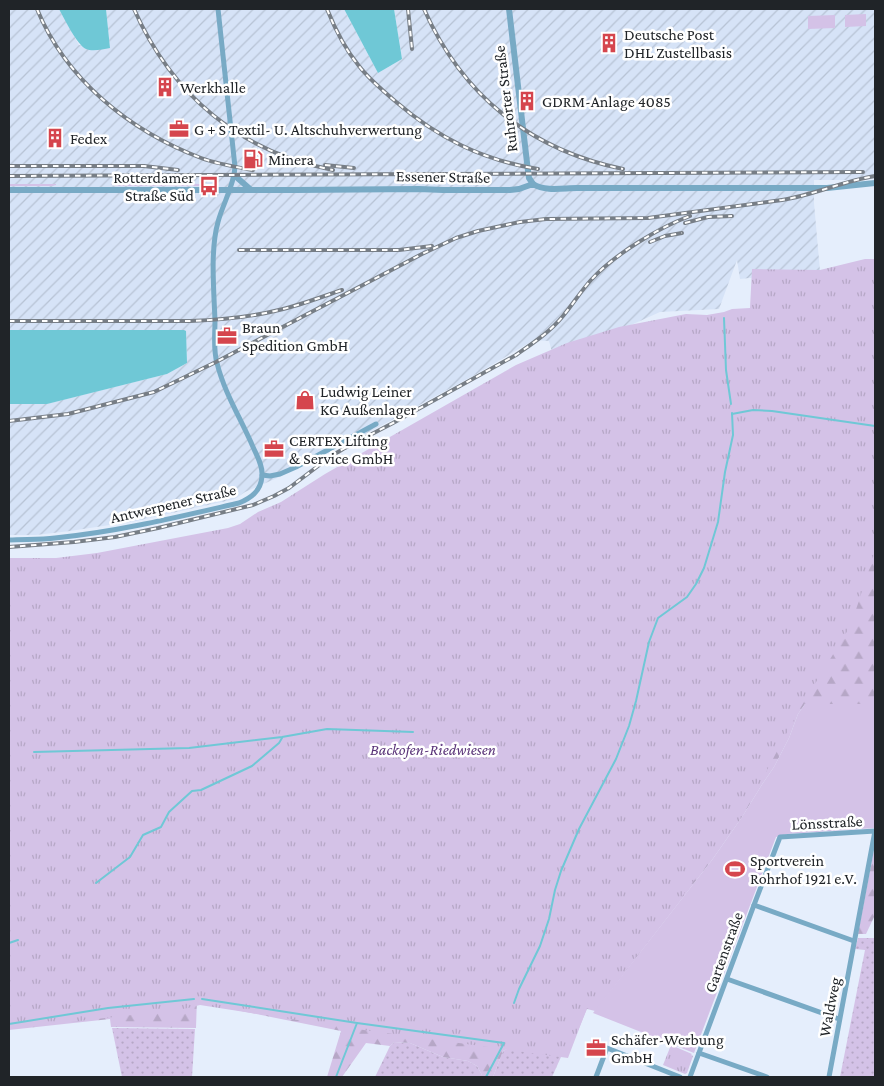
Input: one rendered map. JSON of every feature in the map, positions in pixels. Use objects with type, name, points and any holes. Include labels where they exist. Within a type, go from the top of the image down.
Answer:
[{"type":"street","points":[[218,9],[234,153],[234,175],[218,221],[214,248],[216,357],[221,379],[258,458],[262,475],[280,474],[296,467],[376,424]]},
{"type":"street","name":"Ruhrorter Straße","points":[[509,9],[528,171],[529,178],[533,184]]},
{"type":"street","points":[[234,175],[250,189]]},
{"type":"street","name":"Essener Straße","points":[[9,190],[510,190],[533,184],[549,189],[809,188],[875,183]]},
{"type":"street","name":"Antwerpener Straße","points":[[9,540],[52,539],[96,533],[143,525],[239,503],[255,493],[261,484],[262,475]]},
{"type":"street","name":"Lönsstraße","points":[[780,837],[875,831]]},
{"type":"street","name":"Waldweg","points":[[829,1077],[875,831]]},
{"type":"street","name":"Gartenstraße","points":[[690,1077],[780,837]]},
{"type":"street","points":[[754,905],[854,940]]},
{"type":"street","points":[[726,978],[839,1019]]},
{"type":"street","points":[[596,1077],[607,1048],[680,1077]]},
{"type":"street","points":[[699,1053],[767,1077]]},
{"type":"shaded area","points":[[9,9],[59,9],[79,45],[110,48],[106,9],[344,9],[378,73],[402,59],[394,9],[875,9],[875,178],[860,180],[814,180],[814,203],[820,271],[740,279],[737,260],[719,309],[660,312],[591,343],[552,352],[549,341],[534,340],[473,376],[375,429],[245,492],[235,499],[136,521],[36,535],[9,535],[9,404],[46,404],[167,374],[187,363],[186,332],[178,330],[9,330]]},
{"type":"green space","points":[[866,14],[866,26],[845,27],[845,15]]},
{"type":"green space","points":[[835,15],[835,28],[808,29],[808,16]]},
{"type":"green space","points":[[9,184],[56,184],[56,185],[9,186]]},
{"type":"green space","points":[[110,184],[200,184],[200,186],[116,186]]},
{"type":"green space","name":"Backofen-Riedwiesen","points":[[865,259],[875,259],[875,551],[851,625],[799,710],[742,817],[597,1009],[587,1008],[568,1058],[349,1028],[200,1005],[184,1009],[9,1029],[9,558],[56,558],[97,553],[228,528],[240,524],[516,365],[567,343],[619,327],[686,314],[707,315],[732,309],[750,308],[752,269],[820,270]]},
{"type":"green space","points":[[868,552],[875,552],[875,704],[805,704],[798,714],[789,738],[774,767],[742,817],[712,860],[595,1011],[587,1009],[577,1033],[571,1003]]},
{"type":"green space","name":"Sportverein Rohrhof 1921 e.V.","points":[[805,704],[875,704],[875,828],[787,834],[776,837],[694,1053],[593,1013],[712,860],[742,817],[774,767],[789,738],[798,714]]},
{"type":"green space","points":[[875,844],[875,915],[866,934],[858,934]]},
{"type":"green space","points":[[858,938],[875,938],[875,1077],[840,1077],[865,950],[855,949]]},
{"type":"green space","points":[[197,998],[196,1028],[111,1027],[110,1019],[9,1030],[9,1017]]},
{"type":"green space","points":[[201,1003],[519,1043],[503,1051],[493,1077],[482,1077],[477,1066],[468,1061],[443,1057],[410,1043],[394,1042],[390,1046],[366,1043],[342,1077],[327,1077],[341,1031]]},
{"type":"green space","points":[[112,1028],[195,1029],[192,1077],[122,1077]]},
{"type":"green space","points":[[394,1042],[410,1043],[443,1057],[468,1061],[477,1066],[482,1077],[375,1077],[390,1046]]},
{"type":"green space","points":[[519,1043],[565,1048],[552,1077],[493,1077],[503,1051]]},
{"type":"green space","points":[[671,1045],[692,1054],[687,1073],[685,1074],[663,1065]]},
{"type":"water","points":[[59,9],[106,9],[110,48],[92,50],[82,47]]},
{"type":"water","points":[[344,9],[394,9],[402,59],[378,73]]},
{"type":"water","points":[[9,330],[184,330],[186,331],[187,363],[167,374],[47,404],[9,404]]},
{"type":"waterway","points":[[724,318],[726,370],[731,404]]},
{"type":"waterway","points":[[732,414],[753,410],[772,411],[875,426]]},
{"type":"waterway","points":[[514,1003],[540,946],[561,871],[579,829],[616,759],[629,726],[649,642],[658,618],[687,597],[704,568],[718,522],[725,472],[733,435],[732,413]]},
{"type":"waterway","points":[[34,752],[189,748],[282,737],[327,729],[413,732]]},
{"type":"waterway","points":[[96,883],[130,857],[143,835],[161,827],[169,812],[192,791],[201,790],[252,766],[279,743],[282,738]]},
{"type":"waterway","points":[[9,943],[18,940]]},
{"type":"waterway","points":[[9,1024],[108,1008],[194,999]]},
{"type":"waterway","points":[[202,999],[357,1023],[336,1077]]},
{"type":"waterway","points":[[357,1023],[504,1043],[486,1077]]},
{"type":"railway","points":[[37,9],[49,35],[65,58],[103,100],[126,118],[175,147],[201,158],[220,164],[253,170]]},
{"type":"railway","points":[[134,9],[150,40],[168,68],[189,93],[213,115],[239,134],[268,149],[299,161],[333,170]]},
{"type":"railway","points":[[327,9],[341,39],[359,66],[376,84],[411,114],[462,146],[498,160],[538,169]]},
{"type":"railway","points":[[408,9],[412,49]]},
{"type":"railway","points":[[424,9],[440,40],[458,68],[479,92],[503,114],[529,133],[558,148],[589,160],[623,169]]},
{"type":"railway","points":[[325,165],[354,168]]},
{"type":"railway","points":[[9,166],[144,166],[178,170]]},
{"type":"railway","points":[[9,176],[863,172]]},
{"type":"railway","points":[[9,421],[68,414],[154,392],[216,362],[422,254],[456,238],[478,231],[520,222],[546,219],[648,218],[782,200],[875,176]]},
{"type":"railway","points":[[9,547],[115,537],[253,505],[274,496],[289,488],[343,449],[516,355],[553,327],[591,280],[624,251],[664,227],[690,216]]},
{"type":"railway","points":[[685,223],[708,217],[732,216]]},
{"type":"railway","points":[[650,242],[665,236],[682,233]]},
{"type":"railway","points":[[239,250],[399,250],[432,246]]},
{"type":"railway","points":[[9,321],[190,321],[224,319],[258,315],[279,310],[342,290]]},
{"type":"place","name":"Deutsche Post DHL Zustellbasis","points":[[609,43]]},
{"type":"place","name":"Werkhalle","points":[[165,87]]},
{"type":"place","name":"GDRM-Anlage 4085","points":[[527,101]]},
{"type":"place","name":"G + S Textil- U. Altschuhverwertung","points":[[179,129]]},
{"type":"place","name":"Fedex","points":[[55,138]]},
{"type":"place","name":"Minera","points":[[253,159]]},
{"type":"place","name":"Rotterdamer Straße Süd","points":[[209,186]]},
{"type":"place","name":"Braun Spedition GmbH","points":[[227,336]]},
{"type":"place","name":"Ludwig Leiner KG Außenlager","points":[[305,400]]},
{"type":"place","name":"CERTEX Lifting & Service GmbH","points":[[274,449]]},
{"type":"place","name":"Sportverein Rohrhof 1921 e.V.","points":[[735,869]]},
{"type":"place","name":"Schäfer-Werbung GmbH","points":[[596,1048]]}]
